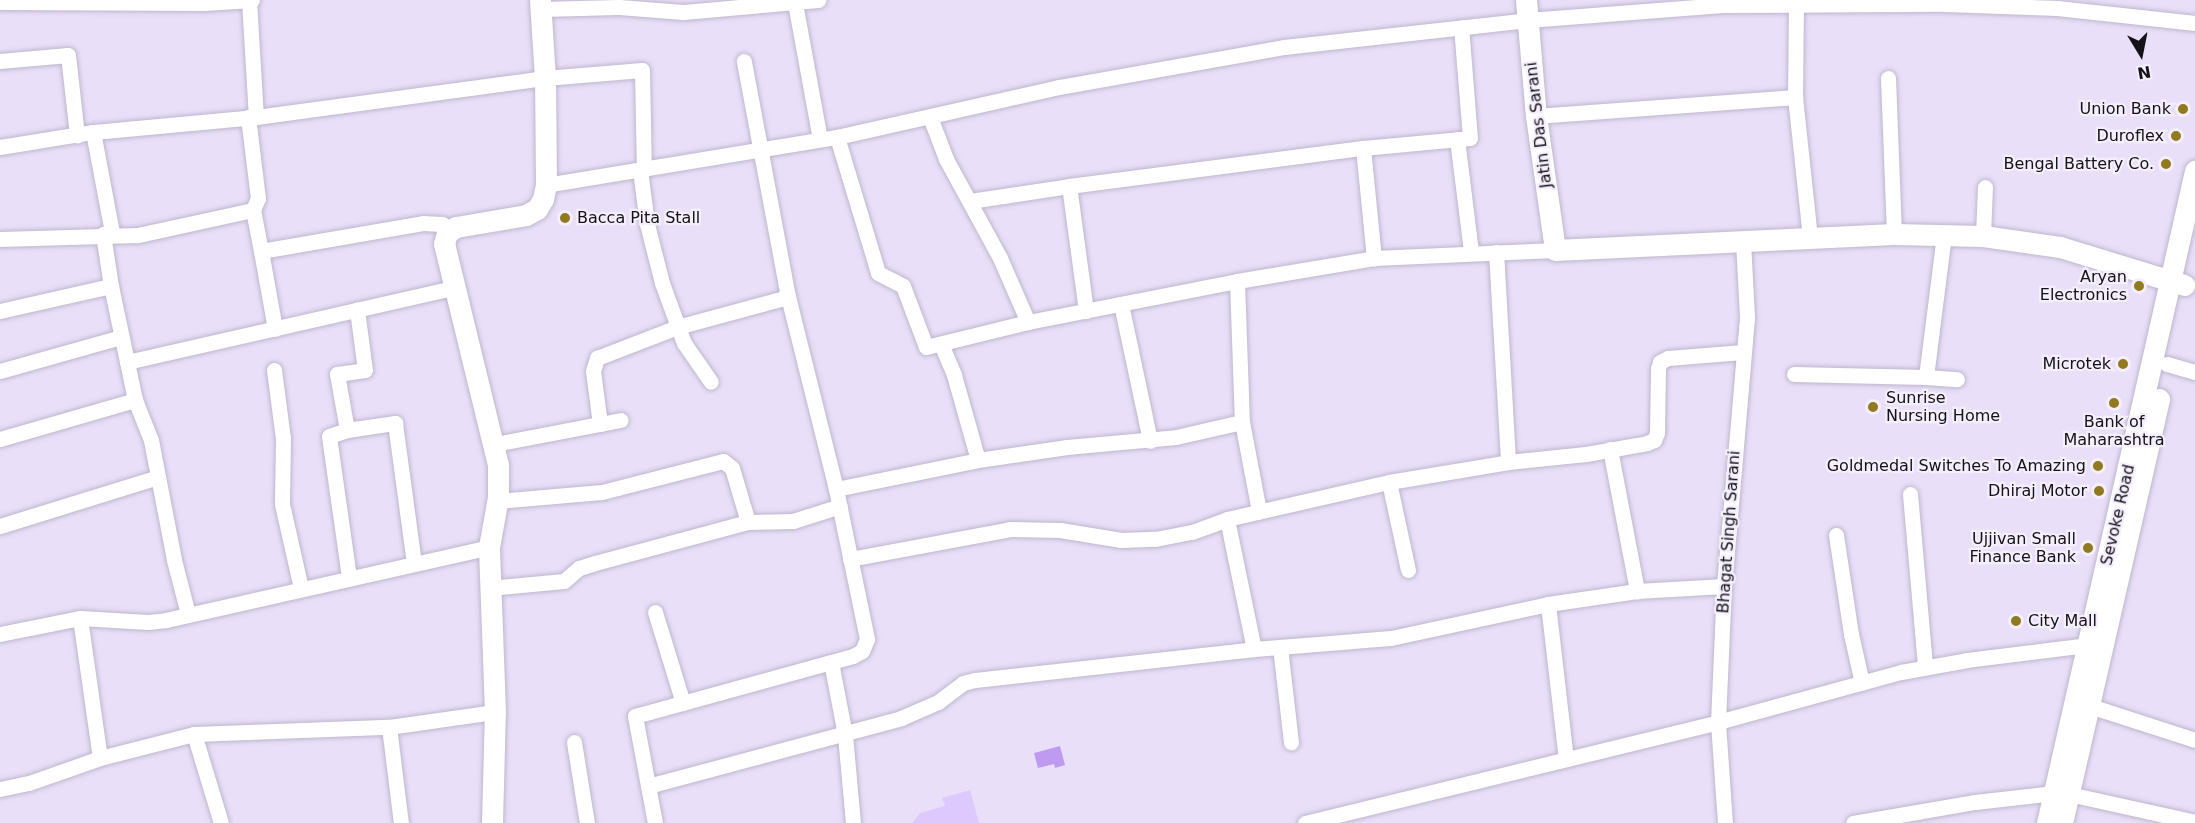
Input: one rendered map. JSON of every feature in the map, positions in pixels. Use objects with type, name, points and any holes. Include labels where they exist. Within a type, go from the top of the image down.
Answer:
[{"type":"street","points":[[0,2],[204,3],[250,0],[252,117],[258,198],[253,210],[275,329]]},
{"type":"street","points":[[492,823],[495,712],[489,547],[497,501],[498,465],[495,444],[444,244],[451,229],[461,225],[532,213],[541,204],[546,185],[545,78],[541,5],[608,6],[683,12],[818,0]]},
{"type":"street","points":[[546,185],[837,137],[1059,87],[1284,46],[1461,27],[1527,10],[1774,2],[2058,8],[2195,23]]},
{"type":"street","points":[[795,3],[820,140]]},
{"type":"street","points":[[1796,4],[1796,97],[1810,238]]},
{"type":"street","name":"Jatin Das Sarani","points":[[1527,10],[1536,116],[1555,250]]},
{"type":"street","points":[[970,201],[1363,148],[1470,138],[1461,27]]},
{"type":"street","points":[[0,61],[68,55],[77,135]]},
{"type":"street","points":[[655,823],[635,716],[857,654],[866,644],[840,506],[788,297],[744,61]]},
{"type":"street","points":[[0,147],[93,132],[252,117],[545,78],[642,70],[642,170],[653,253],[677,327],[692,357],[711,382]]},
{"type":"street","points":[[1888,78],[1894,234]]},
{"type":"street","points":[[1536,116],[1796,97]]},
{"type":"street","points":[[930,117],[946,159],[1000,258],[1028,322]]},
{"type":"street","points":[[93,132],[107,234],[111,286],[121,337],[135,400],[151,440],[188,614]]},
{"type":"street","points":[[837,137],[878,273],[903,286],[926,347],[1028,322],[1237,280],[1374,258],[1471,252],[1894,234],[1983,236],[2060,247],[2178,283]]},
{"type":"street","points":[[1457,139],[1471,252]]},
{"type":"street","points":[[1363,148],[1374,258]]},
{"type":"street","name":"Sevoke Road","points":[[2047,823],[2062,793],[2090,706],[2095,646],[2167,364],[2195,171]]},
{"type":"street","points":[[1069,186],[1086,311]]},
{"type":"street","points":[[1983,236],[1985,187]]},
{"type":"street","points":[[0,239],[155,232],[253,210]]},
{"type":"street","points":[[261,251],[423,223],[442,224],[451,229]]},
{"type":"street","points":[[1926,377],[1944,235]]},
{"type":"street","name":"Bhagat Singh Sarani","points":[[1725,823],[1718,722],[1724,586],[1747,316],[1743,242]]},
{"type":"street","name":"Sevoke Road","points":[[2062,823],[2062,793],[2178,283],[2195,243]]},
{"type":"street","points":[[1496,252],[1508,462]]},
{"type":"street","points":[[1237,280],[1242,422],[1259,511]]},
{"type":"street","points":[[0,311],[111,286]]},
{"type":"street","points":[[126,362],[454,288]]},
{"type":"street","points":[[600,424],[593,371],[597,358],[677,327],[788,297]]},
{"type":"street","points":[[1121,304],[1150,441]]},
{"type":"street","points":[[347,430],[337,374],[364,370],[357,310]]},
{"type":"street","points":[[0,371],[121,337]]},
{"type":"street","points":[[941,344],[954,375],[978,460]]},
{"type":"street","points":[[850,558],[1010,529],[1044,528],[1106,539],[1137,540],[1192,532],[1227,519],[1389,482],[1508,462],[1558,458],[1647,443],[1656,436],[1658,369],[1664,359],[1743,352]]},
{"type":"street","points":[[2167,364],[2195,372]]},
{"type":"street","points":[[274,370],[283,438],[282,504],[301,588]]},
{"type":"street","points":[[1794,374],[1926,377],[1957,380]]},
{"type":"street","points":[[0,439],[135,400]]},
{"type":"street","points":[[495,444],[621,420]]},
{"type":"street","points":[[836,489],[978,460],[1067,447],[1150,441],[1242,422]]},
{"type":"street","points":[[349,577],[329,436],[347,430],[395,423],[414,563]]},
{"type":"street","points":[[1610,449],[1637,591]]},
{"type":"street","points":[[497,501],[602,492],[723,461],[732,468],[748,522]]},
{"type":"street","points":[[0,525],[158,477]]},
{"type":"street","points":[[1389,482],[1408,570]]},
{"type":"street","points":[[1910,494],[1925,667]]},
{"type":"street","points":[[489,588],[564,581],[579,568],[596,563],[748,522],[793,521],[840,506]]},
{"type":"street","points":[[1227,519],[1254,649]]},
{"type":"street","points":[[1836,535],[1851,634],[1862,683]]},
{"type":"street","points":[[0,634],[80,618],[148,622],[489,547]]},
{"type":"street","points":[[648,786],[844,735],[924,709],[950,695],[963,683],[975,680],[1254,649],[1408,636],[1548,604],[1637,591],[1724,586]]},
{"type":"street","points":[[1548,604],[1566,759]]},
{"type":"street","points":[[655,612],[683,703]]},
{"type":"street","points":[[80,618],[100,758]]},
{"type":"street","points":[[1305,823],[1718,722],[1925,667],[2095,646]]},
{"type":"street","points":[[1280,647],[1291,742]]},
{"type":"street","points":[[831,662],[844,735],[852,823]]},
{"type":"street","points":[[2090,706],[2195,740]]},
{"type":"street","points":[[0,789],[29,783],[100,758],[194,734],[389,727],[495,712]]},
{"type":"street","points":[[389,727],[401,823]]},
{"type":"street","points":[[194,734],[221,823]]},
{"type":"street","points":[[574,742],[587,823]]},
{"type":"street","points":[[1853,823],[1975,802],[2062,793],[2195,822]]},
{"type":"shaded area","points":[[1060,746],[1065,765],[1055,768],[1054,764],[1038,768],[1034,753]]},
{"type":"shaded area","points":[[970,790],[979,823],[912,823],[920,813],[945,806],[942,798]]},
{"type":"place","name":"Union Bank","points":[[2183,109]]},
{"type":"place","name":"Duroflex","points":[[2176,136]]},
{"type":"place","name":"Bengal Battery Co.","points":[[2166,164]]},
{"type":"place","name":"Bacca Pita Stall","points":[[565,218]]},
{"type":"place","name":"Aryan Electronics","points":[[2139,286]]},
{"type":"place","name":"Microtek","points":[[2123,364]]},
{"type":"place","name":"Bank of Maharashtra","points":[[2114,403]]},
{"type":"place","name":"Sunrise Nursing Home","points":[[1873,407]]},
{"type":"place","name":"Goldmedal Switches To Amazing","points":[[2098,466]]},
{"type":"place","name":"Dhiraj Motor","points":[[2099,491]]},
{"type":"place","name":"Ujjivan Small Finance Bank","points":[[2088,548]]},
{"type":"place","name":"City Mall","points":[[2016,621]]}]
